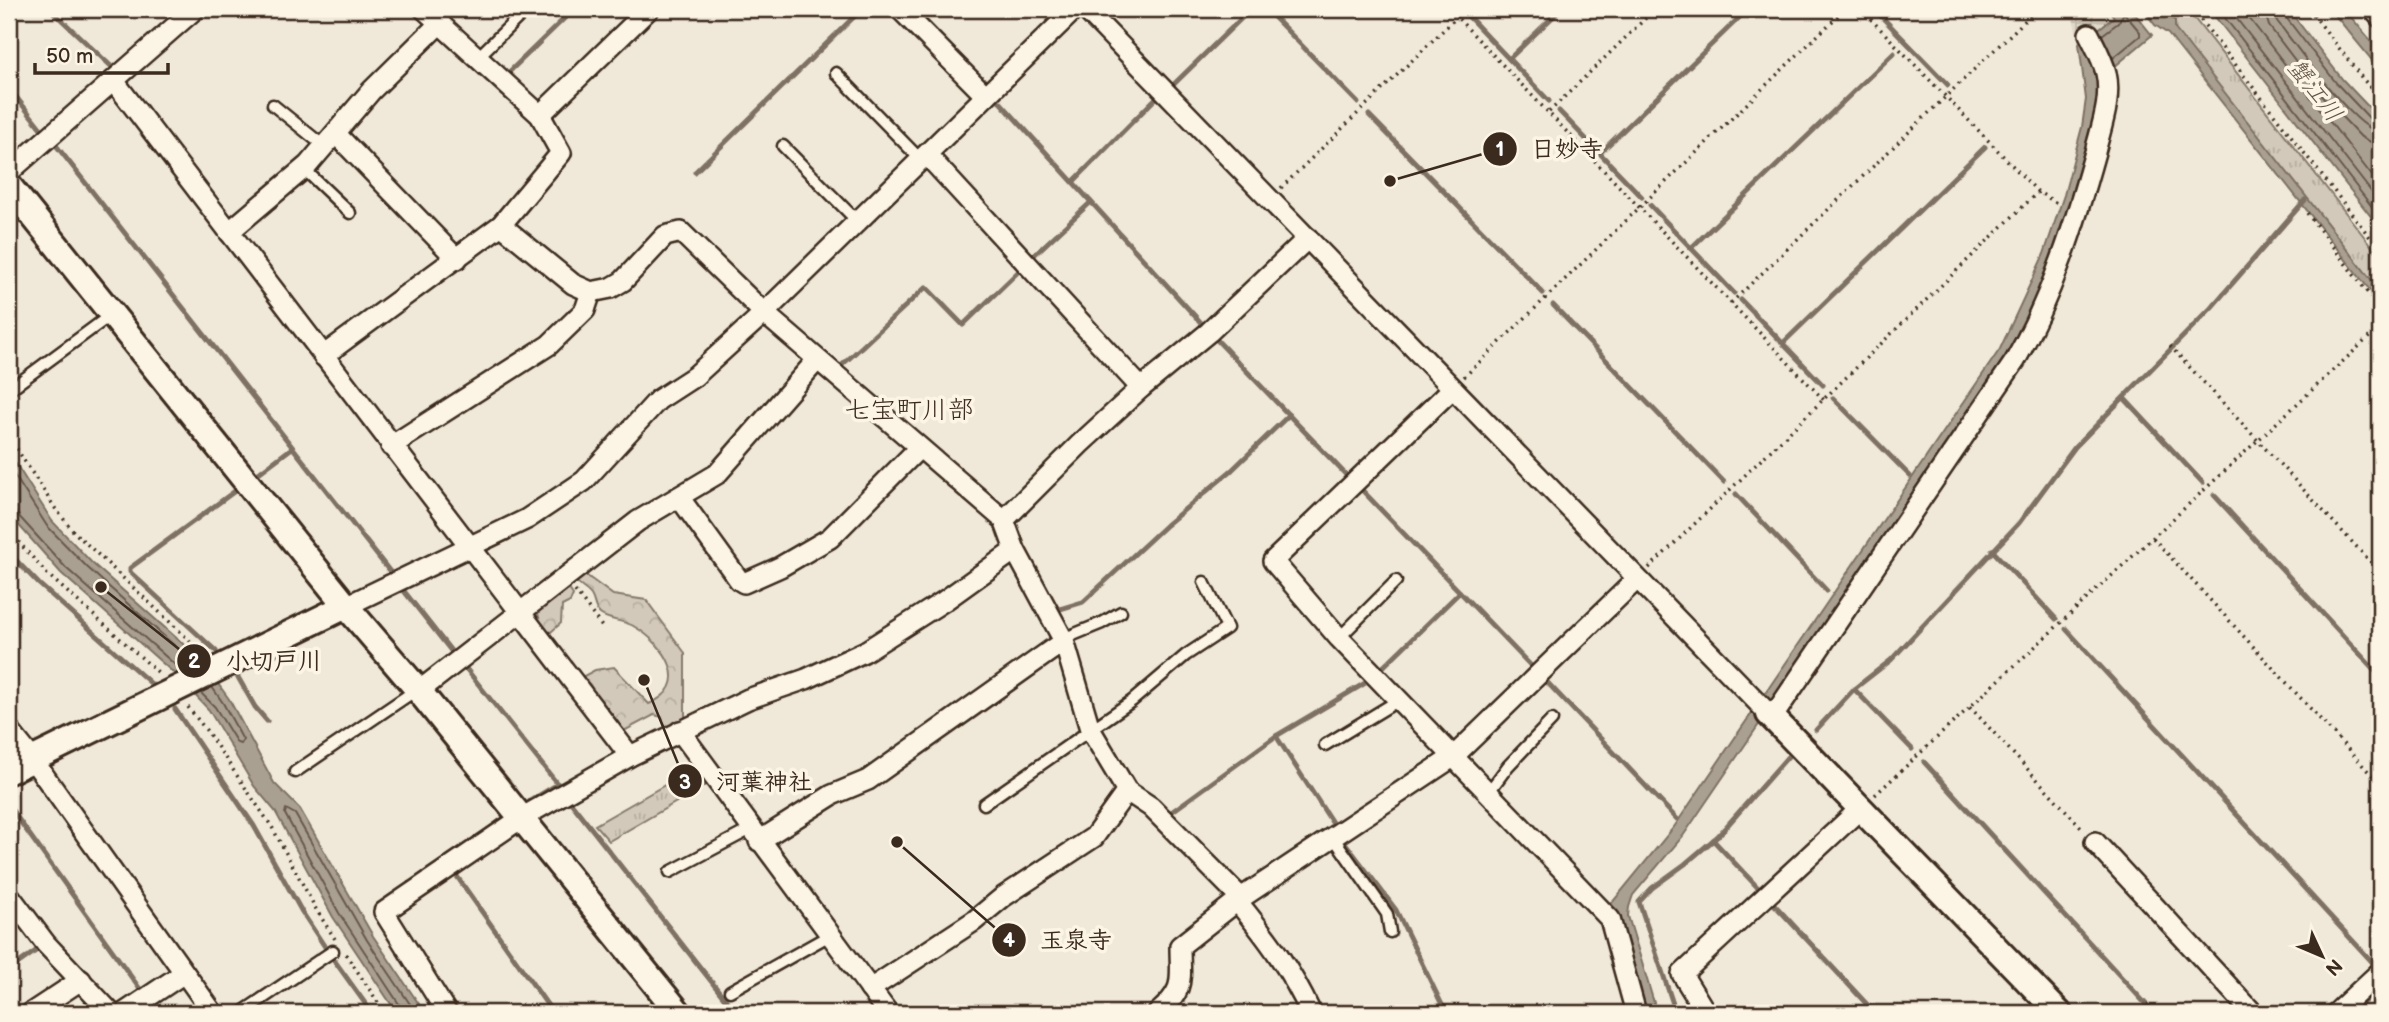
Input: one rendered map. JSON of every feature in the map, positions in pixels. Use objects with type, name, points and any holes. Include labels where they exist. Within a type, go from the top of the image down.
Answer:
[{"type":"street","points":[[9,172],[195,9]]},
{"type":"street","points":[[323,356],[501,225],[561,153],[540,115],[424,9]]},
{"type":"street","points":[[900,9],[986,96]]},
{"type":"street","points":[[9,771],[527,519],[584,481],[658,400],[695,376],[764,313],[1075,9]]},
{"type":"street","points":[[1085,9],[2059,1013]]},
{"type":"street","points":[[2373,9],[2380,17]]},
{"type":"street","points":[[540,115],[645,10]]},
{"type":"street","points":[[229,232],[304,169],[371,91],[440,23]]},
{"type":"street","points":[[1766,711],[2015,361],[2029,336],[2048,294],[2079,210],[2106,109],[2106,74],[2090,35]]},
{"type":"street","points":[[114,81],[630,756]]},
{"type":"street","points":[[330,141],[457,259]]},
{"type":"street","points":[[924,157],[1141,388]]},
{"type":"street","points":[[9,186],[346,606],[523,817],[679,1013]]},
{"type":"street","points":[[501,225],[573,284],[591,292],[611,288],[622,281],[665,236],[681,232],[764,313],[1004,520],[1015,550],[1064,640],[1090,729],[1127,791],[1151,807],[1239,899],[1278,951],[1311,1013]]},
{"type":"street","points":[[1004,520],[1080,444],[1141,388],[1209,332],[1308,238]]},
{"type":"street","points":[[391,446],[549,345],[585,310],[591,292]]},
{"type":"street","points":[[418,690],[521,614],[638,521],[717,474],[817,360]]},
{"type":"street","points":[[1452,389],[1273,561],[1339,638],[1610,919],[1636,1013]]},
{"type":"street","points":[[679,497],[739,580],[744,583],[780,567],[830,538],[919,447]]},
{"type":"street","points":[[447,1013],[384,912],[523,817],[630,756],[748,699],[806,679],[864,652],[944,601],[1015,550]]},
{"type":"street","points":[[1158,1013],[1181,989],[1180,946],[1239,899],[1453,757],[1637,579]]},
{"type":"street","points":[[755,835],[832,795],[868,780],[1064,640]]},
{"type":"street","points":[[9,730],[213,1013]]},
{"type":"street","points":[[680,731],[888,1013]]},
{"type":"street","points":[[870,989],[974,921],[1003,897],[1094,837],[1127,791]]},
{"type":"street","points":[[1706,1013],[1682,974],[1861,808]]},
{"type":"street","points":[[2095,842],[2253,1013]]},
{"type":"street","points":[[9,894],[46,944],[111,1013]]},
{"type":"street","points":[[2336,1013],[2380,972]]},
{"type":"street","points":[[124,1013],[184,973]]},
{"type":"street","points":[[31,1013],[81,980]]},
{"type":"lane","points":[[478,57],[527,9]]},
{"type":"lane","points":[[836,73],[924,157]]},
{"type":"lane","points":[[273,105],[330,141]]},
{"type":"lane","points":[[783,146],[858,222]]},
{"type":"lane","points":[[304,169],[350,213]]},
{"type":"lane","points":[[9,390],[112,314]]},
{"type":"lane","points":[[1339,638],[1396,581]]},
{"type":"lane","points":[[984,804],[1132,701],[1186,655],[1227,628],[1204,582]]},
{"type":"lane","points":[[1064,640],[1121,612]]},
{"type":"lane","points":[[295,772],[418,690]]},
{"type":"lane","points":[[1325,745],[1399,701]]},
{"type":"lane","points":[[1488,793],[1508,765],[1552,720]]},
{"type":"lane","points":[[670,872],[755,835]]},
{"type":"lane","points":[[1333,837],[1387,914],[1390,932]]},
{"type":"lane","points":[[730,991],[830,935]]},
{"type":"lane","points":[[241,1013],[333,951]]},
{"type":"path","points":[[1449,9],[1824,400]]},
{"type":"path","points":[[1270,199],[1465,9]]},
{"type":"path","points":[[1549,112],[1655,9]]},
{"type":"path","points":[[1452,389],[1845,9]]},
{"type":"path","points":[[1861,9],[2038,192],[2056,204]]},
{"type":"path","points":[[1731,303],[2035,9]]},
{"type":"path","points":[[2192,9],[2380,250]]},
{"type":"path","points":[[2309,9],[2380,98]]},
{"type":"path","points":[[1637,579],[2038,192]]},
{"type":"path","points":[[2307,213],[2380,309]]},
{"type":"path","points":[[1861,808],[2380,327]]},
{"type":"path","points":[[2170,346],[2380,572]]},
{"type":"path","points":[[9,437],[55,508],[74,532],[218,670]]},
{"type":"path","points":[[9,531],[47,575],[176,690],[272,827],[317,911],[385,1013]]},
{"type":"path","points":[[2153,538],[2380,784]]},
{"type":"path","points":[[566,579],[603,628]]},
{"type":"path","points":[[1970,707],[2095,842]]},
{"type":"shaded area","points":[[2071,9],[2116,9],[2112,13],[2114,17],[2079,44]]},
{"type":"green space","points":[[2178,9],[2187,9],[2380,257],[2380,291],[2174,29],[2175,21],[2170,15]]},
{"type":"green space","points":[[578,576],[587,576],[613,595],[646,600],[685,653],[685,719],[667,730],[662,717],[654,715],[622,732],[578,679],[595,670],[614,667],[649,704],[663,696],[670,686],[672,676],[670,665],[656,644],[631,625],[600,614],[591,595],[576,581]]},
{"type":"green space","points":[[565,583],[573,595],[570,602],[562,606],[561,623],[551,632],[546,631],[540,623],[537,608]]},
{"type":"green space","points":[[698,766],[711,782],[609,841],[595,825]]},
{"type":"water","points":[[2116,9],[2131,9],[2152,35],[2101,78],[2098,116],[2074,203],[2024,335],[1683,836],[1633,895],[1628,916],[1657,1013],[1643,1013],[1611,904],[1674,827],[2000,349],[2044,254],[2064,195],[2082,127],[2086,99],[2079,44],[2114,17],[2111,13]]},
{"type":"water","points":[[2143,9],[2165,9],[2175,21],[2175,29],[2380,291],[2380,303],[2168,34],[2155,25],[2149,17],[2152,15],[2150,11],[2146,13]]},
{"type":"water","name":"蟹江川","points":[[2209,9],[2288,9],[2343,80],[2380,119],[2380,228]]},
{"type":"water","points":[[2330,9],[2344,9],[2380,51],[2380,70]]},
{"type":"water","points":[[9,453],[52,521],[92,563],[200,659],[229,699],[274,783],[300,809],[373,936],[425,1013],[397,1013],[333,917],[275,811],[254,786],[209,710],[177,676],[61,573],[9,514]]},
{"type":"waterway","points":[[50,9],[113,68]]},
{"type":"waterway","points":[[507,74],[574,9]]},
{"type":"waterway","points":[[695,172],[862,9]]},
{"type":"waterway","points":[[914,9],[944,40]]},
{"type":"waterway","points":[[1174,84],[1251,9]]},
{"type":"waterway","points":[[1266,9],[1358,103]]},
{"type":"waterway","points":[[1509,59],[1561,9]]},
{"type":"waterway","points":[[1600,153],[1748,9]]},
{"type":"waterway","points":[[1874,9],[1948,85]]},
{"type":"waterway","points":[[1468,16],[1549,101]]},
{"type":"waterway","points":[[1691,248],[1894,53]]},
{"type":"waterway","points":[[9,88],[43,131]]},
{"type":"waterway","points":[[1073,182],[1156,98]]},
{"type":"waterway","points":[[1000,102],[1204,326]]},
{"type":"waterway","points":[[1559,111],[1642,197]]},
{"type":"waterway","points":[[1369,115],[1543,293]]},
{"type":"waterway","points":[[55,144],[391,573]]},
{"type":"waterway","points":[[1783,343],[1985,147]]},
{"type":"waterway","points":[[1816,730],[1854,689],[1891,660],[2019,523],[2075,447],[2211,308],[2305,200]]},
{"type":"waterway","points":[[1032,257],[1091,202]]},
{"type":"waterway","points":[[1650,205],[1734,293]]},
{"type":"waterway","points":[[840,367],[926,287],[963,325],[1021,269]]},
{"type":"waterway","points":[[1741,300],[1823,385]]},
{"type":"waterway","points":[[1553,305],[1724,482]]},
{"type":"waterway","points":[[1215,338],[1349,478]]},
{"type":"waterway","points":[[1833,398],[1910,476]]},
{"type":"waterway","points":[[2124,398],[2203,483]]},
{"type":"waterway","points":[[1060,609],[1083,602],[1166,525],[1232,470],[1289,415]]},
{"type":"waterway","points":[[256,475],[292,448]]},
{"type":"waterway","points":[[216,651],[130,572],[130,568],[239,488]]},
{"type":"waterway","points":[[1360,488],[1534,669]]},
{"type":"waterway","points":[[1736,494],[1827,591]]},
{"type":"waterway","points":[[2214,495],[2380,676]]},
{"type":"waterway","points":[[1992,550],[2056,619]]},
{"type":"waterway","points":[[9,553],[39,584],[156,688]]},
{"type":"waterway","points":[[404,591],[455,656]]},
{"type":"waterway","points":[[1379,671],[1460,592]]},
{"type":"waterway","points":[[2066,629],[2376,966]]},
{"type":"waterway","points":[[464,666],[559,786]]},
{"type":"waterway","points":[[235,672],[255,707],[267,721]]},
{"type":"waterway","points":[[1544,679],[1677,819]]},
{"type":"waterway","points":[[1335,827],[1276,736],[1367,682]]},
{"type":"waterway","points":[[1854,689],[1912,749]]},
{"type":"waterway","points":[[175,709],[254,826],[302,912],[325,947]]},
{"type":"waterway","points":[[1170,813],[1276,736]]},
{"type":"waterway","points":[[1676,1013],[1639,902],[1652,888],[1718,836],[1790,754]]},
{"type":"waterway","points":[[1924,762],[2154,1013]]},
{"type":"waterway","points":[[530,801],[558,784]]},
{"type":"waterway","points":[[569,800],[736,1013]]},
{"type":"waterway","points":[[9,806],[142,992],[146,989]]},
{"type":"waterway","points":[[485,832],[501,820]]},
{"type":"waterway","points":[[1343,840],[1396,910],[1446,1013]]},
{"type":"waterway","points":[[1713,840],[1761,891]]},
{"type":"waterway","points":[[456,875],[553,1013]]},
{"type":"waterway","points":[[1771,901],[1875,1013]]},
{"type":"waterway","points":[[9,970],[40,948]]},
{"type":"waterway","points":[[334,960],[372,1013]]},
{"type":"waterway","points":[[2352,1013],[2380,987]]},
{"type":"place","name":"日妙寺","points":[[1390,181]]},
{"type":"place","name":"小切戸川","points":[[101,587]]},
{"type":"place","name":"河葉神社","points":[[644,680]]},
{"type":"place","name":"玉泉寺","points":[[897,842]]},
{"type":"district","name":"七宝町川部","points":[[909,409]]}]
